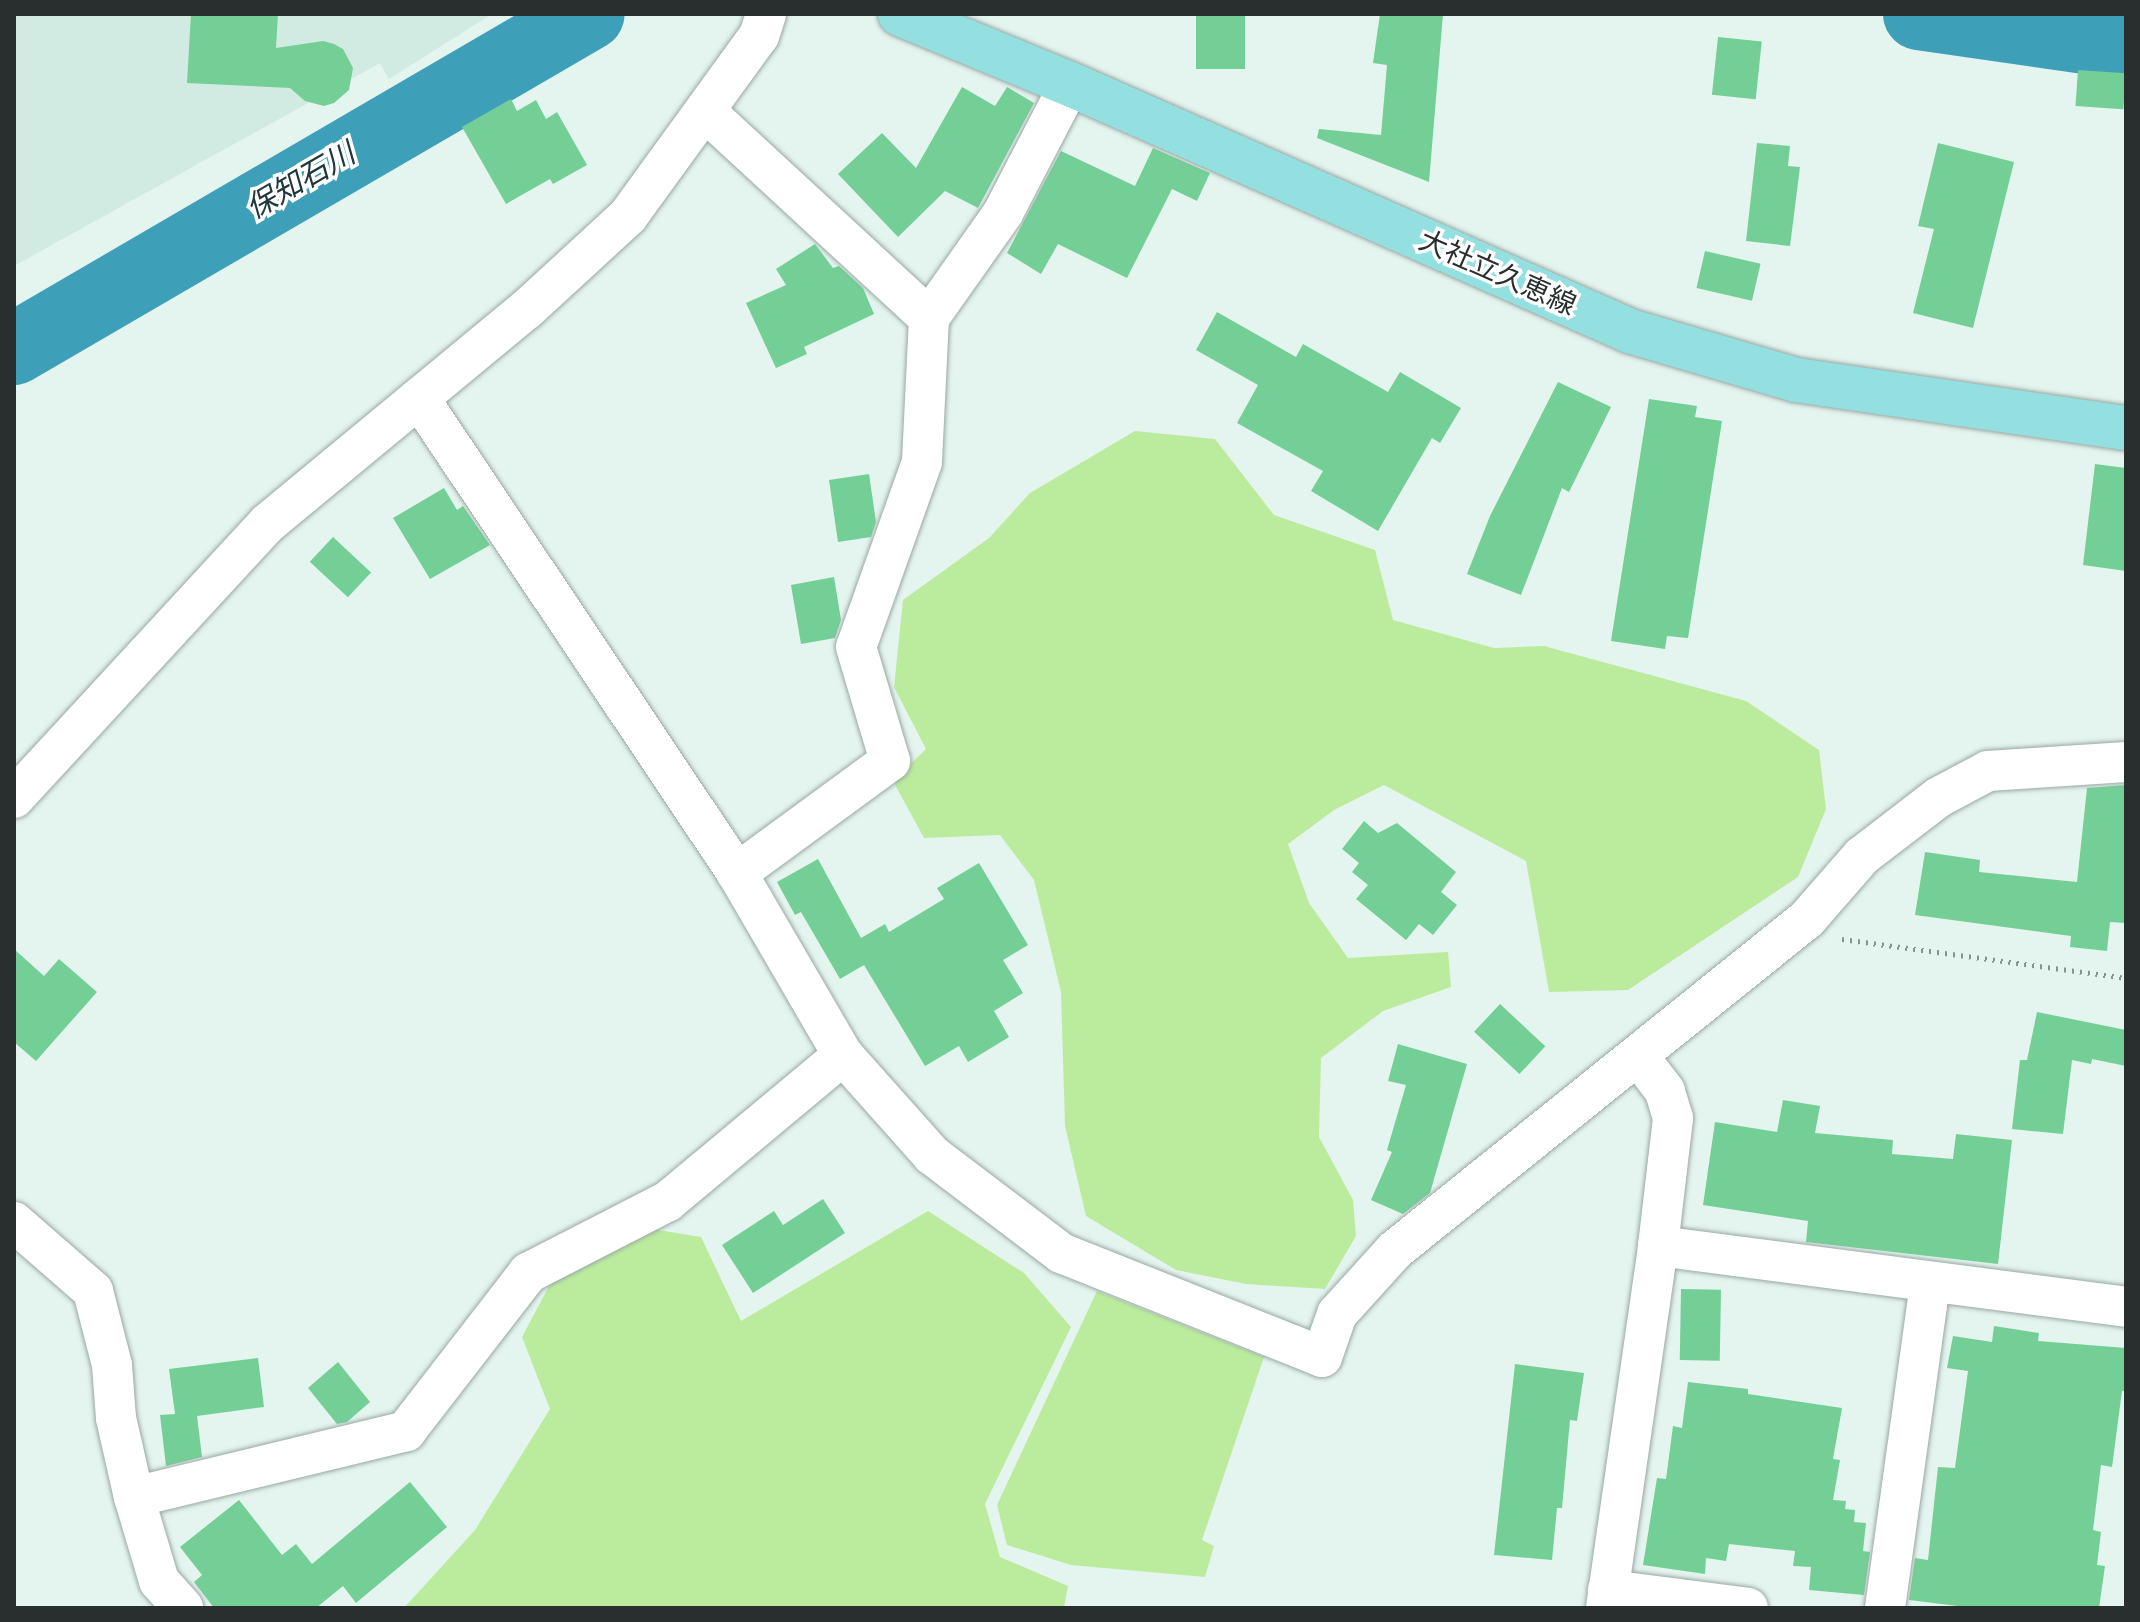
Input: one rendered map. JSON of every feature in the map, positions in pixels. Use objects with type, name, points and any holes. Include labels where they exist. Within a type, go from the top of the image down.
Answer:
[{"type":"main road","name":"大社立久恵線","points":[[900,14],[1070,84],[1630,331],[1796,380],[2126,428]]},
{"type":"street","points":[[14,798],[268,523],[527,309],[628,216],[759,36],[766,14]]},
{"type":"street","points":[[737,873],[890,761],[856,647],[922,462],[929,318],[1003,213],[1070,84]]},
{"type":"street","points":[[706,112],[929,318]]},
{"type":"street","points":[[419,398],[737,873],[843,1055],[932,1155],[1061,1253],[1322,1357],[1337,1314],[1395,1250],[1807,919],[1862,856],[1939,797],[1988,771],[2126,762]]},
{"type":"street","points":[[134,1497],[406,1431],[528,1273],[668,1201],[843,1055]]},
{"type":"street","points":[[1638,1056],[1665,1091],[1673,1118],[1658,1246],[1607,1599],[1748,1608]]},
{"type":"street","points":[[14,1222],[93,1291],[112,1365],[116,1418],[134,1497],[159,1581],[183,1608]]},
{"type":"street","points":[[1658,1246],[2126,1307]]},
{"type":"street","points":[[1885,1608],[1930,1283]]},
{"type":"path","points":[[1807,919],[1826,937],[2126,978]]},
{"type":"shaded area","points":[[14,14],[492,14],[389,79],[380,63],[14,266]]},
{"type":"green space","points":[[1135,431],[1215,439],[1274,515],[1375,550],[1393,620],[1494,648],[1544,646],[1746,701],[1819,750],[1826,809],[1798,877],[1628,990],[1549,992],[1526,861],[1384,785],[1334,810],[1288,844],[1309,903],[1348,958],[1448,952],[1451,987],[1383,1011],[1321,1058],[1319,1137],[1353,1200],[1356,1236],[1325,1289],[1246,1284],[1176,1270],[1086,1216],[1065,1126],[1061,992],[1034,880],[1000,835],[924,838],[893,781],[926,749],[894,687],[903,600],[989,538],[1030,493]]},
{"type":"green space","points":[[928,1211],[1024,1273],[1071,1327],[985,1504],[1000,1557],[1068,1586],[1064,1608],[404,1608],[475,1530],[550,1409],[522,1337],[557,1271],[640,1227],[701,1237],[741,1321]]},
{"type":"green space","points":[[1097,1291],[1264,1357],[1202,1540],[1214,1546],[1205,1577],[1071,1565],[1007,1545],[997,1505]]},
{"type":"building","points":[[191,14],[278,14],[276,48],[323,41],[343,49],[353,68],[349,90],[334,103],[324,106],[305,101],[290,88],[187,83]]},
{"type":"building","points":[[1196,14],[1245,14],[1245,69],[1196,69]]},
{"type":"building","points":[[1380,14],[1443,14],[1429,182],[1317,138],[1319,129],[1381,135],[1387,65],[1373,63]]},
{"type":"building","points":[[1718,37],[1762,42],[1756,99],[1712,95]]},
{"type":"building","points":[[2078,70],[2126,73],[2123,109],[2075,106]]},
{"type":"building","points":[[962,87],[995,106],[1007,87],[1034,103],[978,208],[945,191],[898,237],[838,174],[882,133],[916,168]]},
{"type":"building","points":[[511,99],[517,111],[536,100],[546,119],[557,112],[587,165],[553,184],[550,179],[506,204],[462,127]]},
{"type":"building","points":[[1757,143],[1790,146],[1788,166],[1800,167],[1790,246],[1746,241]]},
{"type":"building","points":[[1938,143],[2014,162],[1973,328],[1913,313],[1934,229],[1918,226]]},
{"type":"building","points":[[1153,148],[1210,173],[1197,201],[1172,189],[1127,278],[1058,244],[1041,274],[1007,253],[1061,151],[1135,186]]},
{"type":"building","points":[[815,244],[833,268],[839,266],[863,288],[874,314],[804,347],[807,354],[776,368],[746,303],[786,285],[776,269]]},
{"type":"building","points":[[1705,251],[1761,264],[1752,301],[1696,288]]},
{"type":"building","points":[[1217,312],[1296,357],[1303,344],[1388,392],[1400,372],[1461,408],[1440,443],[1432,438],[1378,531],[1311,491],[1323,471],[1237,423],[1258,385],[1196,350]]},
{"type":"building","points":[[1558,382],[1611,407],[1569,492],[1562,488],[1521,595],[1467,574],[1490,516]]},
{"type":"building","points":[[1649,399],[1697,406],[1695,417],[1722,421],[1688,638],[1667,636],[1665,649],[1611,641]]},
{"type":"building","points":[[2095,464],[2126,468],[2126,571],[2083,565]]},
{"type":"building","points":[[869,474],[876,522],[871,537],[838,542],[829,480]]},
{"type":"building","points":[[444,488],[457,510],[463,506],[490,545],[430,579],[393,518]]},
{"type":"building","points":[[333,537],[371,572],[348,597],[310,562]]},
{"type":"building","points":[[834,577],[841,620],[835,638],[801,644],[791,585]]},
{"type":"building","points":[[2126,785],[2124,923],[2110,922],[2107,951],[2070,947],[2071,936],[1915,915],[1925,852],[1980,860],[1979,872],[2077,882],[2087,788]]},
{"type":"building","points":[[1364,821],[1378,833],[1397,823],[1456,872],[1441,892],[1457,905],[1433,935],[1419,924],[1406,940],[1356,899],[1368,885],[1352,872],[1359,863],[1342,849]]},
{"type":"building","points":[[818,859],[861,938],[885,924],[889,932],[944,899],[937,888],[979,863],[1028,945],[1003,960],[1023,993],[994,1011],[1009,1037],[968,1062],[959,1046],[925,1066],[864,965],[840,979],[801,912],[795,915],[777,882]]},
{"type":"building","points":[[14,949],[44,976],[59,959],[97,992],[36,1061],[14,1042]]},
{"type":"building","points":[[1500,1004],[1545,1046],[1519,1074],[1474,1032]]},
{"type":"building","points":[[2037,1012],[2126,1030],[2126,1066],[2092,1059],[2091,1064],[2072,1060],[2063,1134],[2012,1129],[2020,1060],[2027,1060]]},
{"type":"building","points":[[1398,1044],[1467,1064],[1430,1193],[1403,1214],[1371,1200],[1392,1152],[1387,1150],[1406,1085],[1388,1081]]},
{"type":"building","points":[[1783,1100],[1820,1106],[1815,1133],[1893,1140],[1892,1154],[1953,1159],[1956,1134],[2012,1140],[1998,1264],[1806,1242],[1808,1221],[1703,1205],[1715,1122],[1777,1132]]},
{"type":"building","points":[[823,1199],[845,1233],[753,1293],[722,1245],[774,1211],[783,1225]]},
{"type":"building","points":[[1681,1289],[1721,1290],[1720,1361],[1680,1360]]},
{"type":"building","points":[[1994,1326],[2039,1333],[2038,1341],[2126,1348],[2126,1391],[2122,1391],[2112,1467],[2101,1465],[2093,1530],[2101,1532],[2097,1565],[2105,1566],[2099,1608],[1974,1608],[1909,1600],[1915,1558],[1928,1560],[1938,1467],[1955,1468],[1968,1371],[1947,1368],[1953,1336],[1992,1342]]},
{"type":"building","points":[[258,1358],[264,1407],[197,1416],[202,1457],[166,1466],[160,1415],[175,1414],[169,1369]]},
{"type":"building","points":[[338,1362],[370,1402],[347,1422],[337,1424],[308,1388]]},
{"type":"building","points":[[1515,1364],[1584,1373],[1577,1421],[1570,1420],[1562,1508],[1557,1508],[1552,1560],[1494,1555]]},
{"type":"building","points":[[1688,1382],[1748,1389],[1748,1394],[1842,1408],[1833,1459],[1840,1460],[1833,1500],[1846,1501],[1845,1509],[1855,1510],[1854,1522],[1866,1523],[1863,1551],[1870,1552],[1864,1595],[1809,1590],[1811,1567],[1793,1566],[1795,1551],[1729,1544],[1726,1561],[1706,1558],[1705,1574],[1643,1565],[1657,1478],[1666,1479],[1673,1426],[1682,1428]]},
{"type":"building","points":[[410,1482],[447,1527],[356,1603],[343,1586],[316,1608],[214,1608],[194,1582],[202,1575],[180,1547],[239,1500],[282,1555],[296,1544],[312,1564]]},
{"type":"waterway","name":"保知石川","points":[[14,349],[589,14]]},
{"type":"waterway","name":"保知石川","points":[[1919,14],[2126,44]]}]
